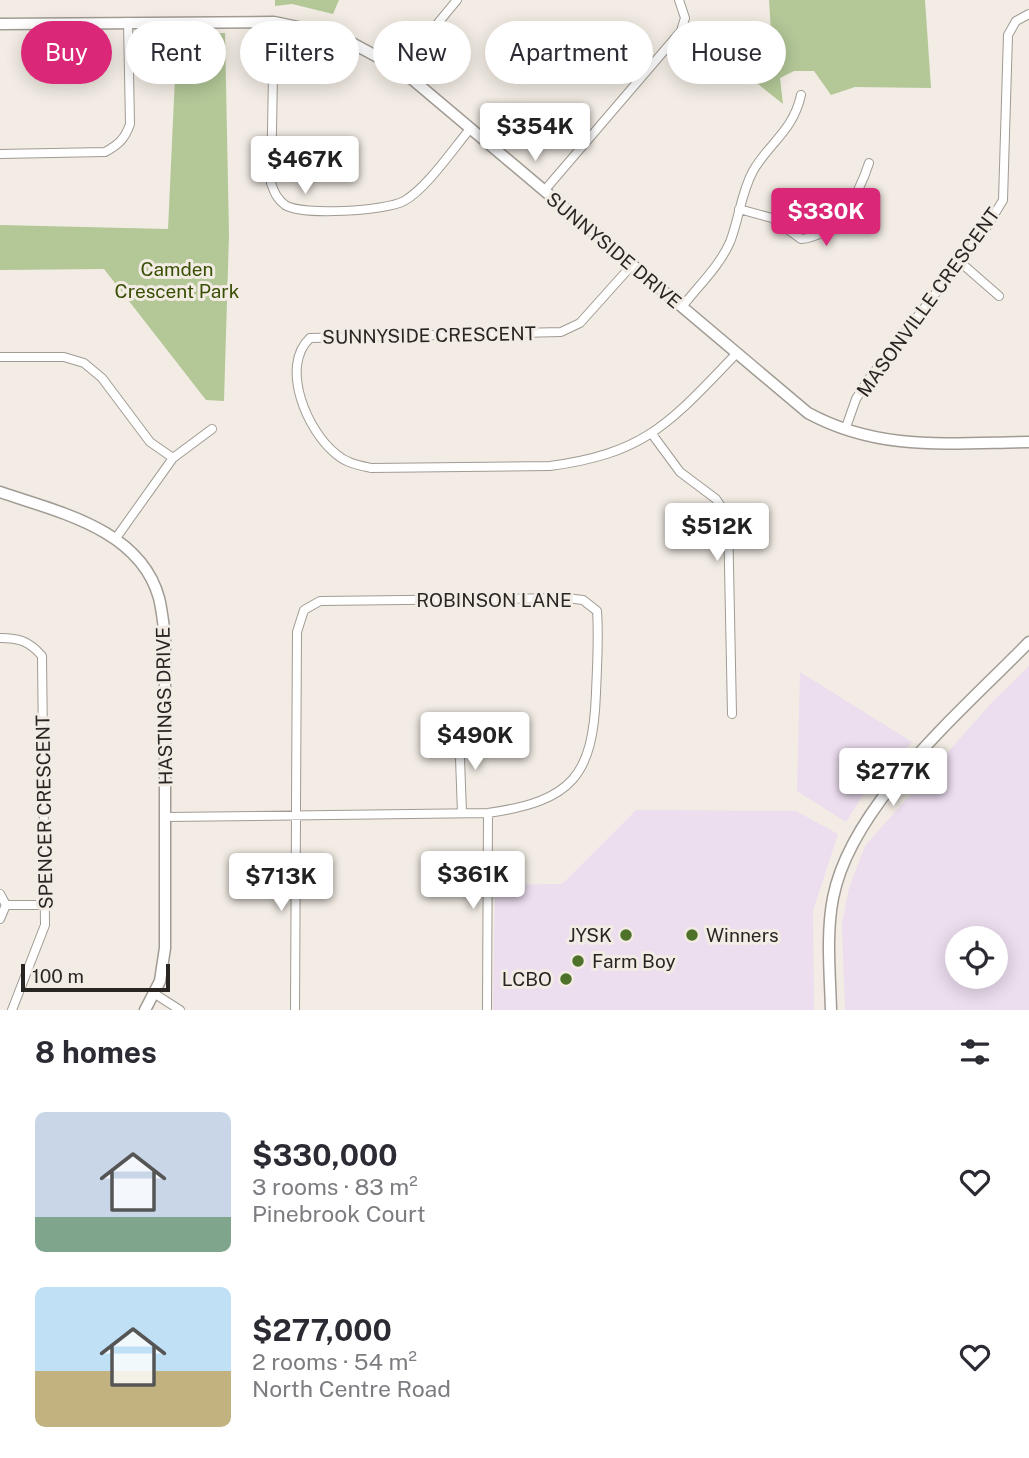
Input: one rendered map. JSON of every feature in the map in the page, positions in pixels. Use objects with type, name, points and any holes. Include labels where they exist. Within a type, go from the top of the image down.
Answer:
[{"type":"street","points":[[439,21],[457,0]]},
{"type":"street","points":[[544,191],[681,31],[684,8],[679,0]]},
{"type":"street","name":"MASONVILLE CRESCENT","points":[[845,430],[856,398],[867,380],[960,262],[1003,200],[1008,34],[1016,21],[1029,14]]},
{"type":"street","name":"SUNNYSIDE DRIVE","points":[[0,24],[126,22]]},
{"type":"street","points":[[0,154],[105,152],[116,147],[125,137],[130,124],[129,84]]},
{"type":"street","points":[[273,84],[271,183],[276,196],[287,206],[303,210],[381,208],[404,201],[420,187],[470,129]]},
{"type":"street","name":"SUNNYSIDE DRIVE","points":[[418,84],[808,412],[845,430],[895,443],[1029,443]]},
{"type":"street","points":[[682,307],[716,266],[730,242],[739,209],[755,169],[797,116],[802,95]]},
{"type":"street","points":[[739,209],[772,218],[801,239],[814,238],[824,232],[859,193],[869,163]]},
{"type":"street","points":[[960,262],[999,296]]},
{"type":"street","name":"SUNNYSIDE CRESCENT","points":[[632,265],[580,323],[561,331],[310,338],[301,346],[296,362],[298,387],[308,414],[333,452],[346,461],[371,468],[550,466],[601,457],[652,435],[737,353]]},
{"type":"street","points":[[0,357],[64,357],[84,363],[102,378],[150,442],[173,458]]},
{"type":"street","points":[[116,538],[173,458],[212,429]]},
{"type":"street","points":[[652,435],[680,472],[716,499],[729,517],[732,715]]},
{"type":"street","name":"HASTINGS DRIVE","points":[[0,492],[85,521],[116,538],[141,563],[159,596],[165,635],[165,948],[155,993],[145,1010]]},
{"type":"street","name":"ROBINSON LANE","points":[[166,817],[296,816],[488,813],[520,808],[548,798],[572,783],[588,755],[594,733],[597,611],[583,600],[320,601],[304,610],[297,632],[296,816]]},
{"type":"street","name":"SPENCER CRESCENT","points":[[0,638],[17,638],[32,644],[42,656],[46,905],[36,955],[20,984],[12,1010]]},
{"type":"street","points":[[831,1010],[830,941],[833,898],[854,838],[875,804],[1029,642]]},
{"type":"street","points":[[450,741],[460,758],[462,813]]},
{"type":"street","points":[[487,1010],[488,813]]},
{"type":"street","points":[[295,1010],[296,816]]},
{"type":"street","points":[[0,894],[6,905]]},
{"type":"street","points":[[6,905],[46,905]]},
{"type":"street","points":[[0,919],[6,905]]},
{"type":"street","points":[[155,993],[180,1010]]},
{"type":"shaded area","points":[[1029,666],[1029,1010],[845,1010],[842,924],[849,888],[865,846],[993,701]]},
{"type":"shaded area","points":[[800,672],[912,742],[865,792],[846,822],[797,791]]},
{"type":"shaded area","points":[[636,810],[796,811],[838,834],[813,911],[814,1010],[493,1010],[495,885],[562,884]]},
{"type":"green space","points":[[275,0],[339,0],[333,14],[292,4],[275,6]]},
{"type":"green space","points":[[769,0],[925,0],[931,88],[855,87],[831,95],[814,71],[794,71],[786,75],[786,21],[770,21]]},
{"type":"green space","name":"Camden Crescent Park","points":[[175,84],[226,84],[229,235],[224,401],[206,400],[104,269],[0,270],[0,225],[168,229]]},
{"type":"green space","points":[[758,84],[781,84],[783,104]]},
{"type":"place","name":"JYSK","points":[[626,935]]},
{"type":"place","name":"Winners","points":[[692,935]]},
{"type":"place","name":"Farm Boy","points":[[578,961]]},
{"type":"place","name":"LCBO","points":[[566,979]]}]
